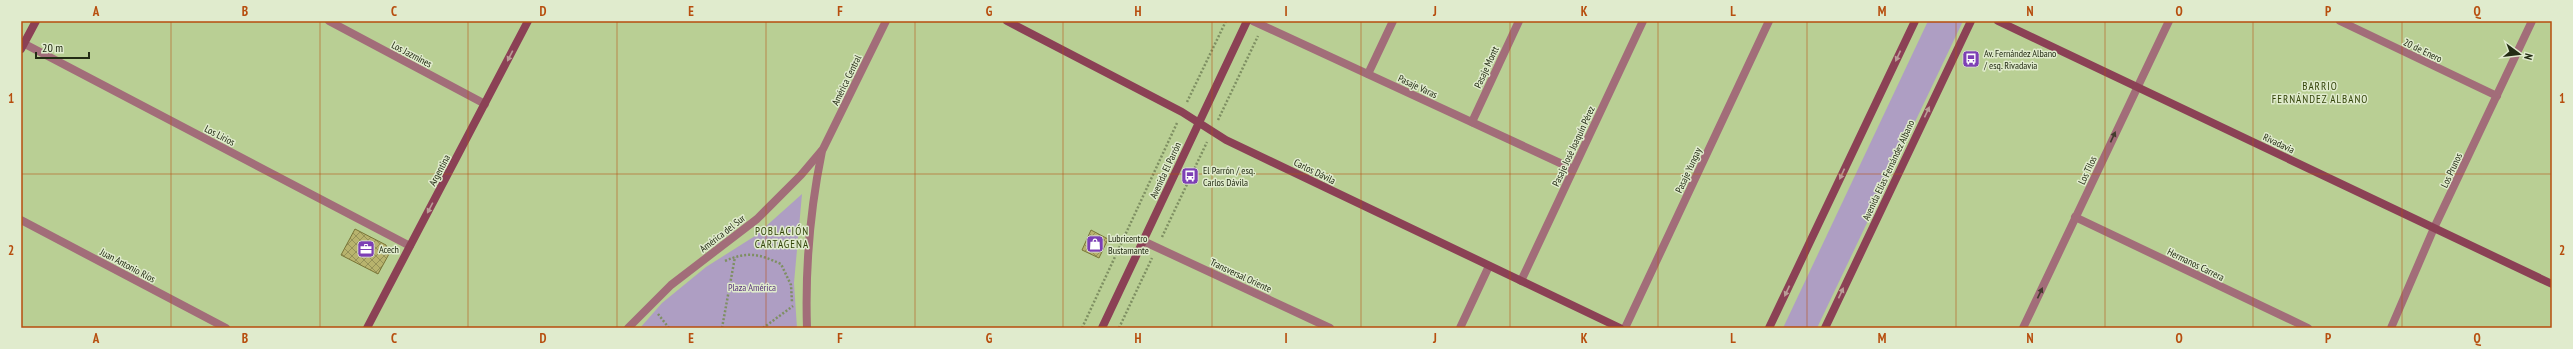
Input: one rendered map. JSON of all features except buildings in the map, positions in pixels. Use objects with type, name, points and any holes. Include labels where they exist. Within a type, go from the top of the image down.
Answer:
[{"type":"street","points":[[22,45],[36,21]]},
{"type":"street","name":"Los Jazmines","points":[[329,21],[485,104]]},
{"type":"street","name":"Argentina","points":[[367,328],[528,21]]},
{"type":"street","name":"América Central","points":[[823,149],[886,21]]},
{"type":"street","name":"Carlos Dávila","points":[[1007,21],[1182,112],[1212,132],[1620,328]]},
{"type":"street","name":"Avenida El Parrón","points":[[1102,328],[1247,21]]},
{"type":"street","name":"Pasaje Varas","points":[[1254,21],[1574,169]]},
{"type":"street","points":[[1368,74],[1393,21]]},
{"type":"street","name":"Pasaje Montt","points":[[1472,122],[1519,21]]},
{"type":"street","name":"Pasaje José Joaquín Pérez","points":[[1521,281],[1644,21]]},
{"type":"street","name":"Pasaje Yungay","points":[[1625,328],[1769,21]]},
{"type":"street","points":[[1769,328],[1915,21]]},
{"type":"street","name":"Avenida Elías Fernández Albano","points":[[1824,328],[1971,21]]},
{"type":"street","name":"Rivadavia","points":[[1998,21],[2552,284]]},
{"type":"street","name":"Los Tilos","points":[[2023,328],[2169,21]]},
{"type":"street","name":"20 de Enero","points":[[2340,21],[2497,96]]},
{"type":"street","name":"Los Prunos","points":[[2391,328],[2434,228],[2532,21]]},
{"type":"street","name":"Los Lirios","points":[[22,45],[410,246]]},
{"type":"street","points":[[807,328],[807,255],[815,189],[823,149]]},
{"type":"street","name":"América del Sur","points":[[628,328],[671,285],[736,236],[777,200],[823,149]]},
{"type":"street","name":"Hermanos Carrera","points":[[2075,217],[2308,328]]},
{"type":"street","name":"Juan Antonio Ríos","points":[[21,220],[226,328]]},
{"type":"street","name":"Transversal Oriente","points":[[1143,240],[1330,328]]},
{"type":"street","points":[[1460,328],[1490,266]]},
{"type":"path","points":[[1082,328],[1226,21]]},
{"type":"path","points":[[1119,328],[1262,25]]},
{"type":"path","points":[[719,265],[742,254],[765,256],[781,264],[791,285],[793,313]]},
{"type":"path","points":[[722,328],[735,257]]},
{"type":"path","points":[[763,328],[793,306]]},
{"type":"path","points":[[654,319],[663,309]]},
{"type":"path","points":[[657,314],[669,328]]},
{"type":"green space","points":[[1928,21],[1963,21],[1817,328],[1783,328]]},
{"type":"green space","name":"Plaza América","points":[[802,194],[794,283],[797,328],[640,328],[662,303],[706,267],[755,236]]},
{"type":"place","name":"Av. Fernández Albano / esq. Rivadavia","points":[[1971,59]]},
{"type":"place","name":"El Parrón / esq. Carlos Dávila","points":[[1190,176]]},
{"type":"place","name":"Lubricentro Bustamante","points":[[1095,244]]},
{"type":"place","name":"Acech","points":[[366,249]]},
{"type":"district","name":"BARRIO FERNÁNDEZ ALBANO","points":[[2320,92]]},
{"type":"district","name":"POBLACIÓN CARTAGENA","points":[[782,237]]}]
